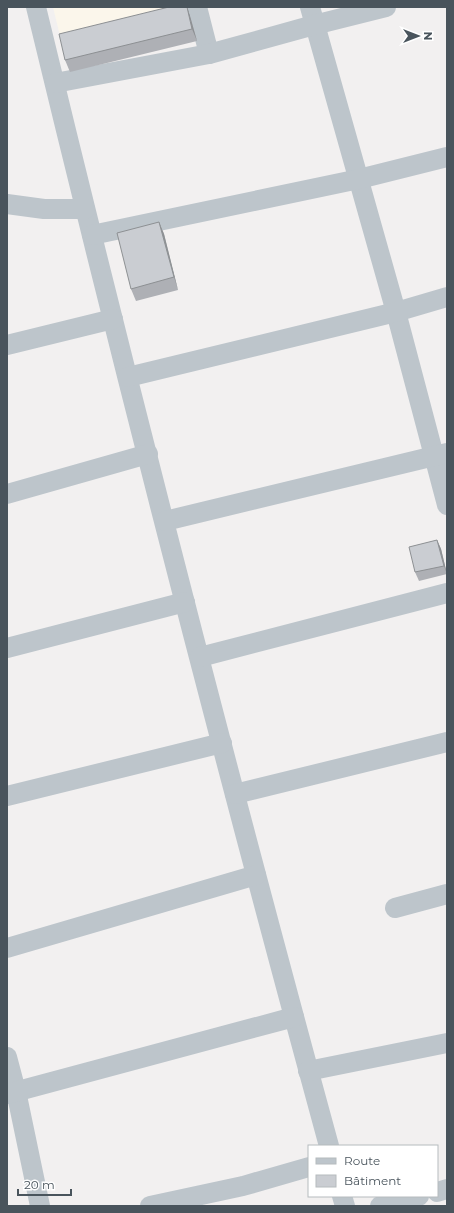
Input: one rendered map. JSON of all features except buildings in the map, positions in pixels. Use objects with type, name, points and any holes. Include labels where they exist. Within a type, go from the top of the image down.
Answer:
[{"type":"street","points":[[36,7],[85,209],[234,794],[329,1145]]},
{"type":"street","points":[[197,7],[209,54]]},
{"type":"street","points":[[55,83],[209,54],[312,16],[386,7]]},
{"type":"street","points":[[312,16],[396,312],[441,455],[447,505]]},
{"type":"street","points":[[92,235],[359,179],[447,157]]},
{"type":"street","points":[[7,204],[44,209],[85,209]]},
{"type":"street","points":[[128,377],[396,312],[447,297]]},
{"type":"street","points":[[7,345],[113,318]]},
{"type":"street","points":[[7,494],[148,454]]},
{"type":"street","points":[[165,521],[441,455]]},
{"type":"street","points":[[200,657],[447,593]]},
{"type":"street","points":[[7,648],[185,602]]},
{"type":"street","points":[[234,794],[447,742]]},
{"type":"street","points":[[7,796],[222,743]]},
{"type":"street","points":[[7,948],[256,875]]},
{"type":"street","points":[[395,908],[447,894]]},
{"type":"street","points":[[12,1092],[294,1017]]},
{"type":"street","points":[[308,1072],[447,1043]]},
{"type":"street","points":[[7,1057],[12,1092],[40,1206]]},
{"type":"street","points":[[150,1206],[243,1186],[308,1167]]},
{"type":"street","points":[[380,1206],[415,1197]]},
{"type":"shaded area","points":[[53,7],[190,7],[61,40]]}]
